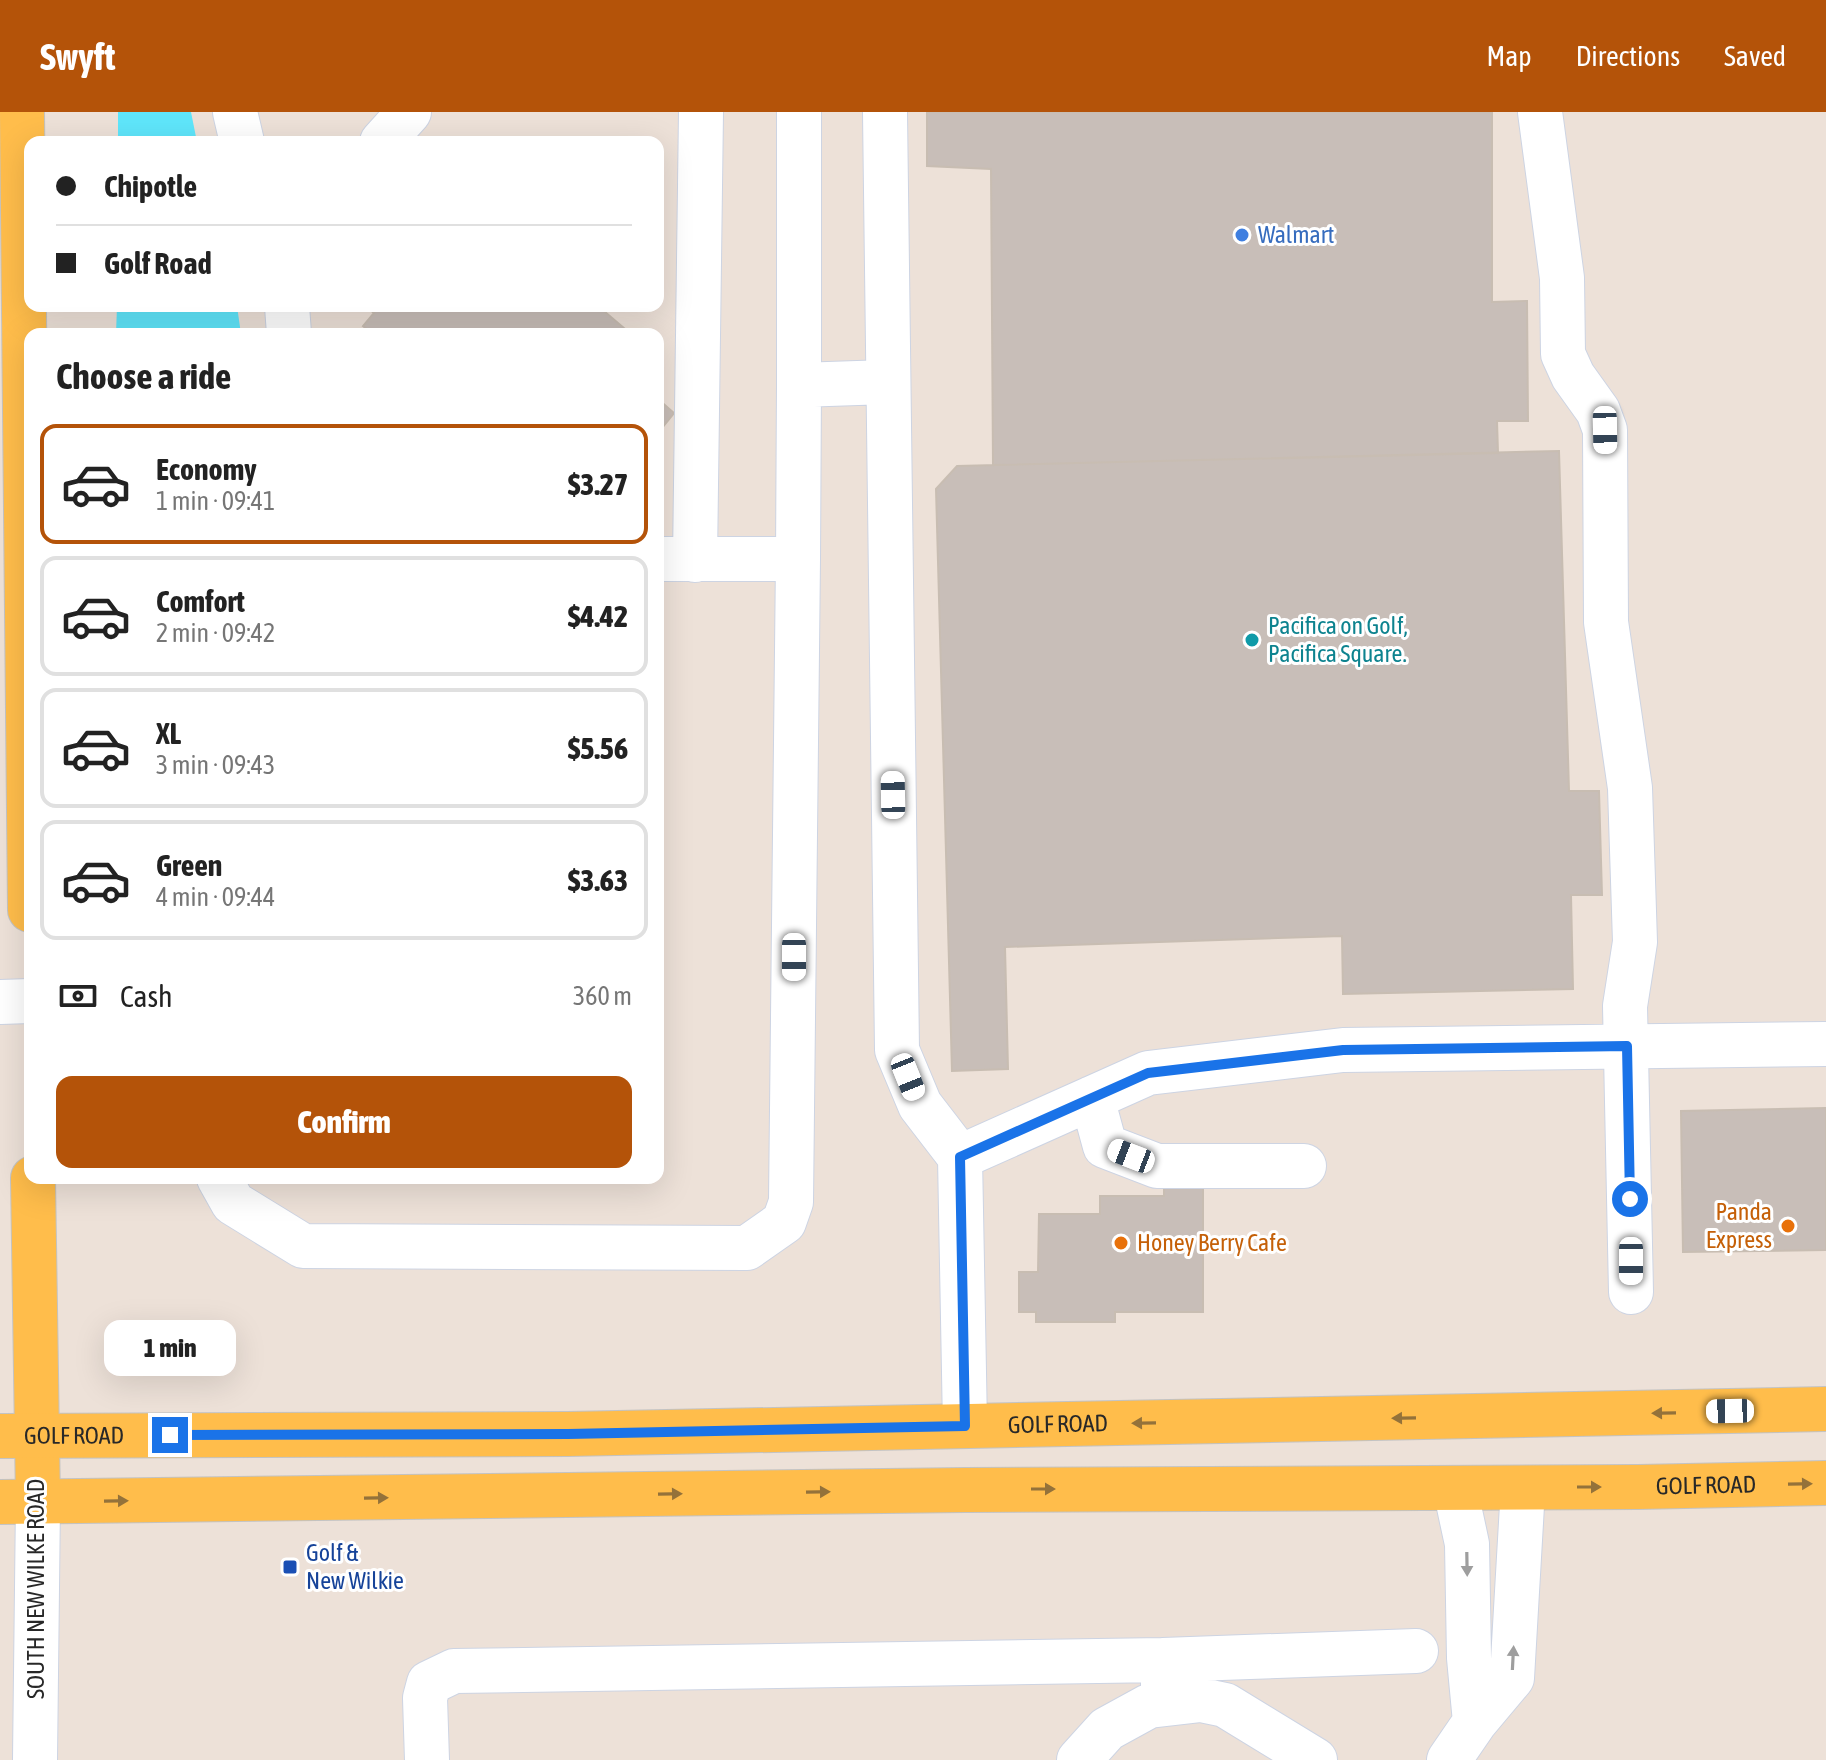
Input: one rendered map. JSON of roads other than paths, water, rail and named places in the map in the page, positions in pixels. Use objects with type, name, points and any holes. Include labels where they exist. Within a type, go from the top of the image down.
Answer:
[{"type":"main road","points":[[22,112],[18,546],[24,728]]},
{"type":"main road","name":"SOUTH NEW WILKE ROAD","points":[[19,1502],[18,1435],[33,1184]]},
{"type":"main road","name":"GOLF ROAD","points":[[18,1435],[554,1434],[1826,1409]]},
{"type":"main road","name":"GOLF ROAD","points":[[19,1502],[1826,1483]]},
{"type":"street","points":[[235,112],[241,136]]},
{"type":"street","points":[[387,136],[409,112]]},
{"type":"street","points":[[701,112],[676,559],[798,559]]},
{"type":"street","points":[[222,1184],[233,1203],[303,1246],[747,1248],[784,1222],[791,1202],[799,112]]},
{"type":"street","points":[[885,112],[897,1050],[920,1105],[960,1157],[965,1426]]},
{"type":"street","points":[[1540,112],[1562,278],[1563,354],[1573,376],[1598,411],[1605,430],[1606,622],[1630,788],[1635,942],[1625,1006],[1631,1292]]},
{"type":"street","points":[[799,385],[887,382]]},
{"type":"street","points":[[0,1002],[24,1001]]},
{"type":"street","points":[[960,1157],[1148,1073],[1343,1050],[1826,1044]]},
{"type":"street","points":[[1092,1098],[1105,1146],[1157,1166],[1304,1166]]},
{"type":"street","points":[[1455,1488],[1467,1544],[1469,1658],[1475,1722]]},
{"type":"street","points":[[1449,1760],[1475,1722],[1512,1678],[1523,1488]]},
{"type":"street","name":"SOUTH NEW WILKE ROAD","points":[[19,1502],[35,1760]]},
{"type":"street","points":[[427,1760],[425,1698],[429,1683],[454,1671],[1163,1660],[1416,1651]]},
{"type":"street","points":[[1163,1660],[1163,1704]]},
{"type":"street","points":[[1079,1760],[1107,1729],[1149,1706],[1201,1700],[1225,1705],[1315,1760]]},
{"type":"water","points":[[118,112],[191,112],[196,136],[118,136]]},
{"type":"water","points":[[117,312],[238,312],[240,328],[116,328]]},
{"type":"place","name":"Walmart","points":[[1242,235]]},
{"type":"place","name":"Pacifica on Golf, Pacifica Square.","points":[[1252,640]]},
{"type":"place","name":"Panda Express","points":[[1788,1226]]},
{"type":"place","name":"Honey Berry Cafe","points":[[1121,1243]]},
{"type":"place","name":"Golf & New Wilkie","points":[[290,1567]]}]
